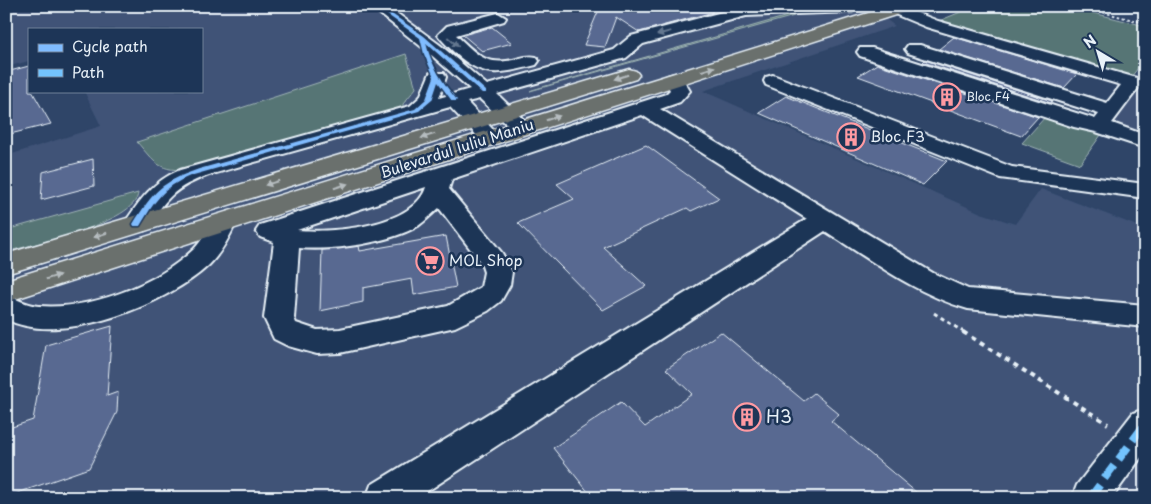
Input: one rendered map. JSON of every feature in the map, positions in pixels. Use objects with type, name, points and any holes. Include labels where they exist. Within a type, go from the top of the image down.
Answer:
[{"type":"main road","name":"Bulevardul Iuliu Maniu","points":[[6,264],[137,224],[482,130],[522,128],[674,71],[854,7]]},
{"type":"main road","name":"Bulevardul Iuliu Maniu","points":[[674,71],[898,7]]},
{"type":"main road","name":"Bulevardul Iuliu Maniu","points":[[6,291],[234,220],[482,130],[505,112],[646,70]]},
{"type":"street","points":[[377,6],[422,37],[522,128]]},
{"type":"street","points":[[137,224],[155,194],[164,186],[186,175],[620,54],[637,40],[745,11],[854,7]]},
{"type":"street","points":[[866,52],[1081,123],[1105,119],[1132,83],[932,24],[898,7]]},
{"type":"street","points":[[498,18],[453,29],[446,35],[479,65],[490,69],[502,69],[549,56]]},
{"type":"street","points":[[422,37],[425,52],[437,77],[454,100],[482,130]]},
{"type":"street","points":[[914,49],[1105,119],[1145,142]]},
{"type":"street","points":[[278,234],[440,183],[678,95],[680,88],[674,71]]},
{"type":"street","points":[[417,110],[429,100],[437,77]]},
{"type":"street","points":[[773,81],[1008,173],[1145,191]]},
{"type":"street","points":[[645,108],[923,280],[954,295],[968,299],[1145,316]]},
{"type":"street","points":[[278,234],[279,318],[285,331],[299,338],[317,342],[340,342],[455,316],[478,304],[491,294],[496,285],[498,272],[493,260],[440,183]]},
{"type":"street","points":[[6,306],[24,316],[48,318],[94,310],[126,301],[156,288],[193,264],[234,220],[278,234],[310,240],[368,234],[388,229],[424,210],[434,200],[440,183]]},
{"type":"street","points":[[384,498],[824,220]]},
{"type":"street","points":[[1090,498],[1145,424]]},
{"type":"path","points":[[1079,6],[1145,23]]},
{"type":"shaded area","points":[[6,6],[868,6],[895,26],[703,91],[981,213],[1015,224],[1041,189],[1145,229],[1145,498],[6,498],[6,156],[101,126],[84,92],[202,92],[202,28],[28,28],[28,61],[6,67]],"holes":[[[405,55],[416,88],[403,104],[167,170],[157,165],[137,143]]]},
{"type":"shaded area","points":[[1145,78],[1145,135],[1111,124]]},
{"type":"green space","points":[[975,6],[1066,6],[1145,26],[1145,59],[1128,81],[934,23]]},
{"type":"green space","points":[[791,15],[794,16],[530,91],[532,90]]},
{"type":"green space","points":[[406,54],[416,88],[403,104],[403,109],[190,169],[171,169],[159,165],[137,142]]},
{"type":"green space","points":[[1046,116],[1101,135],[1080,164],[1022,143]]},
{"type":"green space","points":[[138,193],[133,204],[120,214],[102,223],[59,238],[6,252],[6,230]]},
{"type":"building","points":[[598,6],[702,6],[713,12],[639,32],[616,17],[605,47],[584,45],[600,7]]},
{"type":"building","points":[[492,27],[512,43],[482,51],[463,35]]},
{"type":"building","points":[[954,37],[1077,74],[1064,88],[939,49]]},
{"type":"building","points":[[925,60],[1052,101],[1051,103],[923,62]]},
{"type":"building","name":"Bloc F4","points":[[877,64],[1038,117],[1021,136],[858,76]]},
{"type":"building","points":[[28,66],[28,92],[33,92],[51,124],[6,135],[6,72]]},
{"type":"building","name":"Bloc F3","points":[[786,96],[947,161],[923,185],[759,113]]},
{"type":"building","points":[[646,145],[719,198],[691,211],[687,208],[603,247],[646,286],[603,310],[518,223],[574,199],[557,184]]},
{"type":"building","points":[[93,159],[94,186],[41,200],[43,172]]},
{"type":"building","points":[[446,236],[456,287],[414,295],[412,279],[363,288],[363,302],[320,311],[322,250],[359,246],[360,251]]},
{"type":"building","points":[[112,326],[107,396],[118,392],[117,412],[89,468],[6,497],[6,455],[12,427],[33,420],[46,345]]},
{"type":"building","name":"H3","points":[[721,332],[804,401],[814,393],[839,414],[831,421],[923,498],[593,498],[553,448],[621,402],[645,427],[692,394],[666,369]]},
{"type":"marked path","points":[[1090,498],[1145,424]]},
{"type":"cycle path","points":[[377,6],[422,37],[484,92]]},
{"type":"cycle path","points":[[422,37],[433,71],[454,100]]},
{"type":"cycle path","points":[[137,224],[156,195],[178,179],[201,170],[417,110],[429,100],[437,77]]},
{"type":"place","name":"Bloc F4","points":[[947,97]]},
{"type":"place","name":"Bloc F3","points":[[851,137]]},
{"type":"place","name":"MOL Shop","points":[[430,261]]},
{"type":"place","name":"H3","points":[[747,417]]}]
